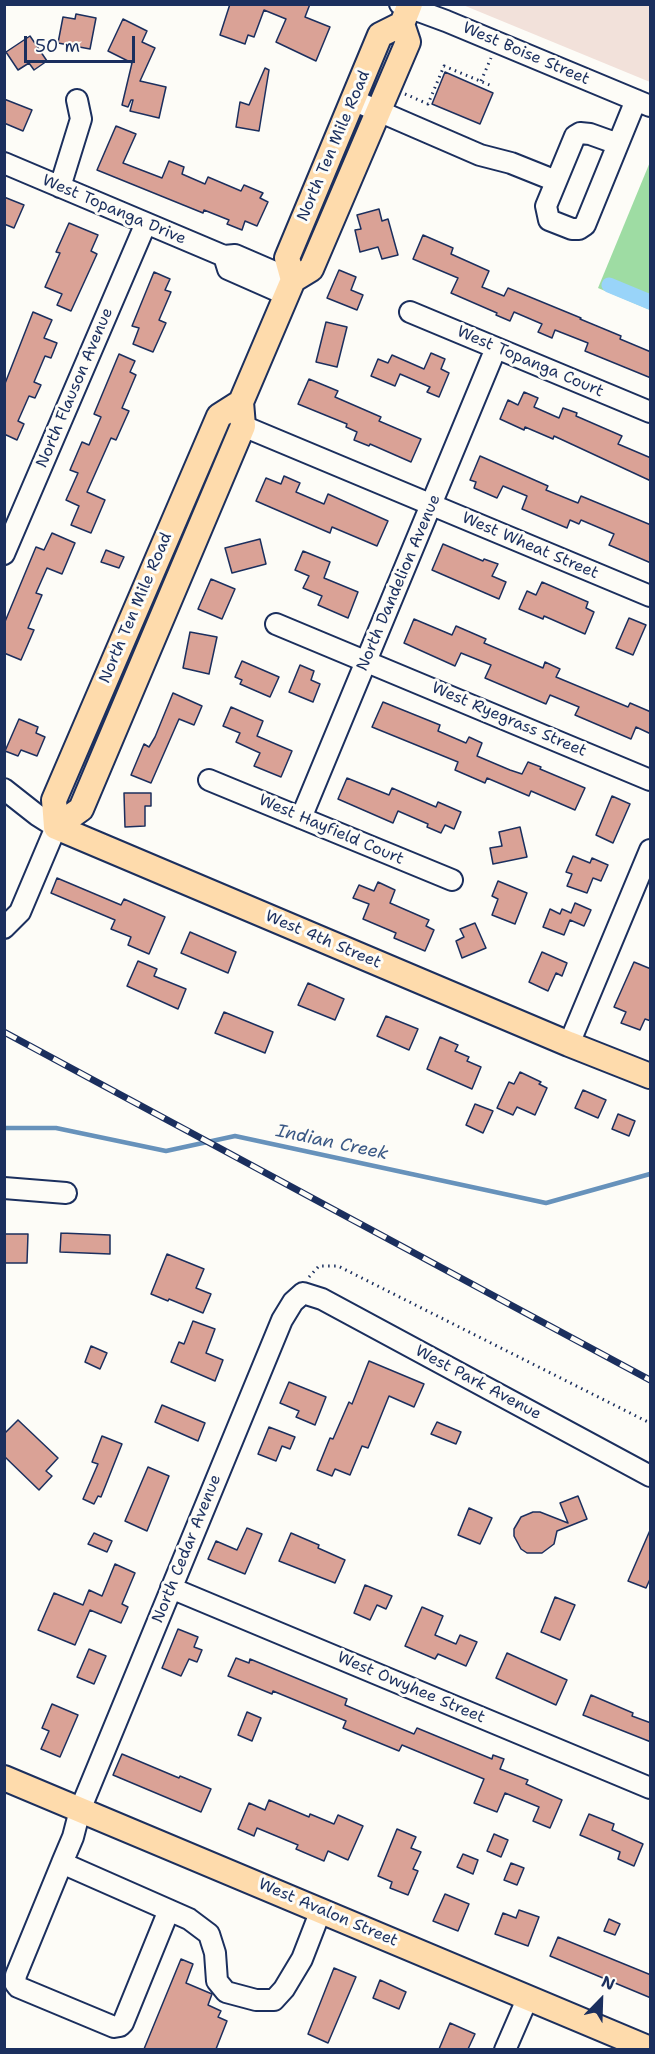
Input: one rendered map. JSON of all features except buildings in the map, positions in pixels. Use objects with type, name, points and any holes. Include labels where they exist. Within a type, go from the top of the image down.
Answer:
[{"type":"main road","name":"North Ten Mile Road","points":[[290,287],[287,258],[380,35],[405,10]]},
{"type":"main road","name":"North Ten Mile Road","points":[[57,827],[81,809],[243,426],[241,402],[290,287],[311,269],[379,111],[408,42],[405,10]]},
{"type":"main road","name":"North Ten Mile Road","points":[[57,827],[54,800],[214,427],[219,416],[241,402]]},
{"type":"main road","name":"West 4th Street","points":[[57,827],[569,1044],[651,1076]]},
{"type":"main road","name":"West Avalon Street","points":[[4,1778],[651,2049]]},
{"type":"street","name":"West Boise Street","points":[[405,10],[446,21],[643,103]]},
{"type":"street","points":[[60,187],[81,119],[77,100]]},
{"type":"street","points":[[353,100],[480,155],[511,163],[556,181]]},
{"type":"street","points":[[618,144],[590,134],[579,133],[575,136],[546,206],[549,220],[579,229],[585,225],[618,144],[643,103]]},
{"type":"street","name":"West Topanga Drive","points":[[4,163],[224,256],[235,255],[290,287]]},
{"type":"street","name":"North Flauson Avenue","points":[[4,554],[146,223]]},
{"type":"street","name":"West Topanga Court","points":[[410,312],[651,412]]},
{"type":"street","name":"North Dandelion Avenue","points":[[301,818],[496,348]]},
{"type":"street","name":"West Wheat Street","points":[[243,426],[651,596]]},
{"type":"street","name":"West Ryegrass Street","points":[[276,624],[651,780]]},
{"type":"street","name":"West Hayfield Court","points":[[209,780],[452,880]]},
{"type":"street","name":"West 4th Street","points":[[4,789],[37,815],[57,827]]},
{"type":"street","name":"North Ten Mile Road","points":[[4,928],[20,912],[57,827]]},
{"type":"street","points":[[569,1044],[651,850]]},
{"type":"street","points":[[4,1188],[66,1193]]},
{"type":"street","name":"West Park Avenue","points":[[303,1293],[322,1299],[651,1476]]},
{"type":"street","name":"North Cedar Avenue","points":[[169,1910],[120,2026],[114,2027],[18,1987],[15,1983],[16,1975],[73,1838],[80,1810],[282,1320],[293,1302],[303,1293]]},
{"type":"street","name":"West Owyhee Street","points":[[171,1588],[651,1788]]},
{"type":"street","points":[[62,1863],[189,1919],[209,1934],[215,1953],[217,1981],[225,1992],[256,2000],[274,2000],[284,1989],[302,1959],[321,1910]]},
{"type":"street","points":[[505,2049],[528,1997]]},
{"type":"path","points":[[481,81],[491,58]]},
{"type":"path","points":[[401,92],[428,104],[444,66],[492,86]]},
{"type":"path","points":[[303,1293],[309,1275],[318,1266],[338,1266],[651,1423]]},
{"type":"shaded area","points":[[463,5],[650,5],[650,82]]},
{"type":"green space","points":[[650,162],[650,310],[598,288]]},
{"type":"waterway","points":[[609,285],[650,302]]},
{"type":"waterway","name":"Indian Creek","points":[[4,1128],[56,1128],[166,1151],[235,1136],[546,1203],[650,1174]]},
{"type":"railway","points":[[4,1032],[650,1380]]}]
